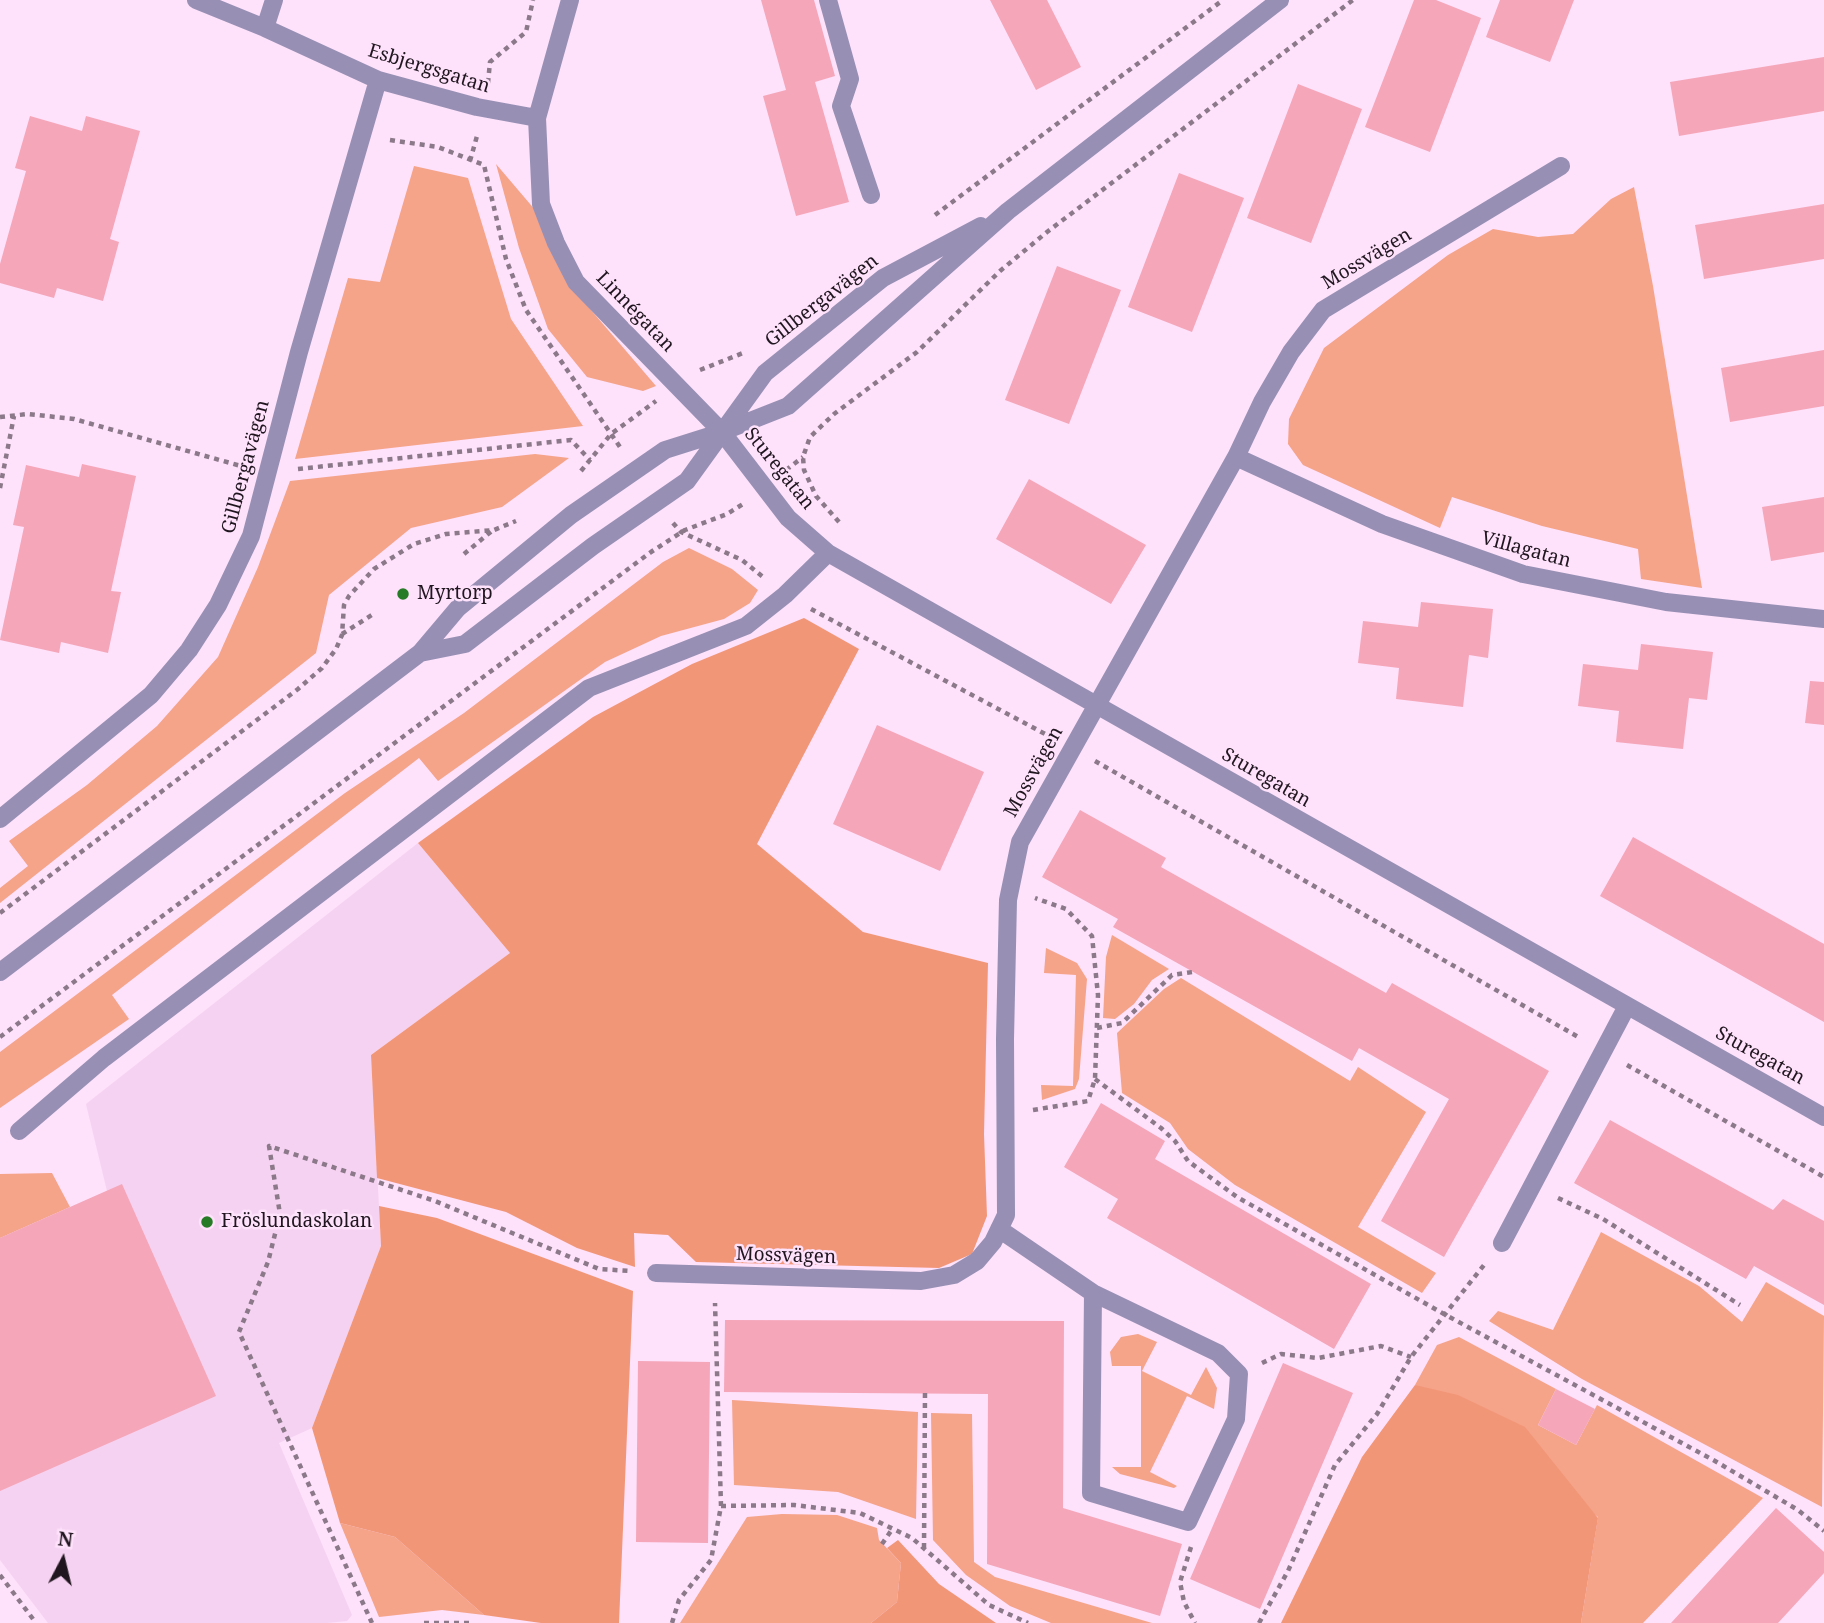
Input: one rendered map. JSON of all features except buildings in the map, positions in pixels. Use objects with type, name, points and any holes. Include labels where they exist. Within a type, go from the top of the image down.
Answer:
[{"type":"street","name":"Esbjergsgatan","points":[[196,0],[265,28],[378,80],[485,108],[537,118]]},
{"type":"street","points":[[265,28],[274,0]]},
{"type":"street","name":"Linnégatan","points":[[570,0],[537,118],[541,204],[576,282],[722,432]]},
{"type":"street","points":[[828,0],[850,79],[841,106],[871,195]]},
{"type":"street","name":"Gillbergavägen","points":[[0,972],[420,653],[458,608],[571,515],[665,450],[722,432],[788,406],[1008,211],[1280,0]]},
{"type":"street","name":"Gillbergavägen","points":[[0,819],[151,695],[189,650],[218,605],[251,536],[299,352],[378,80]]},
{"type":"street","name":"Mossvägen","points":[[656,1273],[921,1281],[954,1275],[977,1261],[993,1242],[1006,1215],[1005,1113],[1010,890],[1020,842],[1236,457],[1291,352],[1323,310],[1561,166]]},
{"type":"street","name":"Gillbergavägen","points":[[420,653],[465,644],[593,546],[687,481],[765,373],[883,278],[1008,211]]},
{"type":"street","name":"Sturegatan","points":[[722,432],[788,518],[828,553],[1824,1117]]},
{"type":"street","name":"Villagatan","points":[[1236,457],[1382,524],[1523,574],[1666,602],[1824,619]]},
{"type":"street","points":[[19,1130],[104,1058],[589,688],[746,626],[785,595],[828,553]]},
{"type":"street","points":[[1502,1242],[1601,1050],[1627,1006]]},
{"type":"street","points":[[999,1229],[1093,1293],[1218,1353],[1239,1374],[1236,1419],[1188,1522],[1091,1493],[1093,1293]]},
{"type":"path","points":[[470,161],[485,108],[490,62],[526,32],[533,0]]},
{"type":"path","points":[[928,221],[1223,0]]},
{"type":"path","points":[[0,1037],[681,533],[727,514],[764,487],[803,457],[810,437],[834,414],[917,352],[1028,247],[1353,0]]},
{"type":"path","points":[[362,136],[438,147],[484,165],[506,259],[526,310],[611,434]]},
{"type":"path","points":[[578,475],[611,434],[707,365],[735,358],[748,350]]},
{"type":"path","points":[[0,488],[14,415]]},
{"type":"path","points":[[464,554],[494,530],[520,519]]},
{"type":"path","points":[[0,913],[298,689],[322,668],[336,649],[342,635],[344,605],[349,596],[393,556],[414,544],[446,534],[494,530]]},
{"type":"path","points":[[681,533],[742,560],[785,595],[1072,748],[1824,1177]]},
{"type":"path","points":[[342,635],[375,613]]},
{"type":"path","points":[[1005,1113],[1088,1101],[1095,1079],[1098,995],[1092,936],[1066,909],[1010,890]]},
{"type":"path","points":[[1097,1028],[1122,1023],[1172,975],[1193,972]]},
{"type":"path","points":[[1095,1079],[1161,1128],[1175,1140],[1188,1161],[1237,1197],[1444,1314],[1715,1461],[1798,1510],[1824,1531]]},
{"type":"path","points":[[372,1623],[239,1332],[268,1262],[280,1214],[269,1146],[435,1201],[599,1269],[656,1273]]},
{"type":"path","points":[[1531,1186],[1603,1219],[1740,1305]]},
{"type":"path","points":[[1259,1623],[1298,1548],[1335,1465],[1377,1414],[1410,1357],[1502,1242]]},
{"type":"path","points":[[672,1623],[679,1600],[711,1560],[721,1506],[714,1275]]},
{"type":"path","points":[[1239,1374],[1281,1354],[1318,1358],[1381,1346],[1410,1357]]},
{"type":"path","points":[[924,1549],[925,1393]]},
{"type":"path","points":[[721,1506],[794,1505],[860,1513],[912,1538],[989,1605],[1028,1623]]},
{"type":"path","points":[[1188,1522],[1191,1550],[1180,1582],[1184,1602],[1195,1623]]},
{"type":"path","points":[[882,1544],[893,1528]]},
{"type":"path","points":[[0,1575],[36,1623]]},
{"type":"path","points":[[424,1623],[474,1623]]},
{"type":"shaded area","points":[[496,164],[536,211],[579,296],[656,386],[643,391],[587,377],[548,329],[519,248]]},
{"type":"shaded area","points":[[414,166],[468,178],[511,319],[583,426],[295,459],[348,278],[380,282]]},
{"type":"shaded area","points":[[1634,187],[1653,286],[1702,588],[1641,579],[1638,549],[1542,526],[1452,497],[1440,528],[1303,465],[1288,444],[1289,419],[1324,348],[1448,255],[1493,229],[1538,237],[1573,234],[1611,199]]},
{"type":"shaded area","points":[[535,454],[569,458],[502,507],[411,528],[329,595],[316,653],[0,903],[0,888],[28,866],[9,841],[87,785],[157,726],[218,657],[258,567],[290,481]]},
{"type":"shaded area","points":[[689,548],[732,569],[758,590],[750,603],[724,619],[661,636],[605,662],[438,781],[419,758],[112,995],[129,1019],[0,1108],[0,1052],[345,793],[464,713],[663,562]]},
{"type":"shaded area","points":[[804,618],[859,649],[757,844],[863,932],[988,963],[984,1134],[987,1216],[972,1254],[939,1268],[696,1262],[668,1235],[634,1233],[635,1267],[577,1248],[506,1212],[377,1178],[371,1055],[510,953],[418,843],[593,717],[692,664]]},
{"type":"shaded area","name":"Fröslundaskolan","points":[[418,843],[510,953],[371,1055],[381,1246],[312,1428],[279,1443],[352,1615],[347,1621],[327,1623],[48,1623],[0,1560],[0,1238],[107,1191],[86,1104]]},
{"type":"shaded area","points":[[1112,935],[1169,969],[1152,980],[1134,1004],[1115,1019],[1103,1018],[1106,957]]},
{"type":"shaded area","points":[[1046,948],[1077,963],[1087,979],[1079,1079],[1075,1089],[1042,1100],[1041,1085],[1073,1086],[1076,975],[1044,973]]},
{"type":"shaded area","points":[[1181,978],[1350,1081],[1358,1067],[1426,1112],[1358,1227],[1436,1273],[1422,1293],[1235,1185],[1188,1149],[1170,1123],[1122,1093],[1117,1033],[1164,989]]},
{"type":"shaded area","points":[[52,1173],[70,1207],[0,1238],[0,1174]]},
{"type":"shaded area","points":[[379,1206],[437,1218],[633,1291],[619,1623],[541,1623],[484,1615],[395,1537],[340,1523],[312,1428],[381,1246]]},
{"type":"shaded area","points":[[1601,1232],[1699,1286],[1742,1322],[1766,1282],[1824,1316],[1822,1507],[1582,1379],[1489,1321],[1498,1311],[1553,1330]]},
{"type":"shaded area","points":[[1138,1334],[1157,1342],[1142,1371],[1191,1395],[1206,1367],[1217,1388],[1214,1409],[1187,1396],[1150,1472],[1177,1486],[1174,1488],[1120,1474],[1112,1467],[1141,1467],[1141,1366],[1112,1366],[1110,1352],[1121,1337]]},
{"type":"shaded area","points":[[1459,1337],[1556,1389],[1538,1425],[1576,1445],[1597,1405],[1763,1498],[1643,1623],[1581,1623],[1598,1517],[1415,1385],[1437,1345]]},
{"type":"shaded area","points":[[1415,1385],[1458,1395],[1525,1427],[1598,1518],[1581,1623],[1281,1623],[1362,1457]]},
{"type":"shaded area","points":[[732,1400],[918,1412],[916,1519],[838,1492],[734,1485]]},
{"type":"shaded area","points":[[931,1413],[972,1414],[974,1562],[995,1577],[1152,1623],[1051,1623],[1010,1606],[966,1575],[933,1540]]},
{"type":"shaded area","points":[[782,1514],[837,1515],[877,1528],[879,1540],[901,1563],[897,1602],[871,1623],[680,1623],[747,1517]]},
{"type":"shaded area","points":[[340,1523],[395,1537],[484,1615],[442,1610],[379,1617]]},
{"type":"shaded area","points":[[898,1540],[939,1584],[996,1623],[871,1623],[897,1602],[901,1563],[887,1548]]},
{"type":"place","name":"Myrtorp","points":[[403,594]]},
{"type":"place","name":"Fröslundaskolan","points":[[207,1222]]}]
